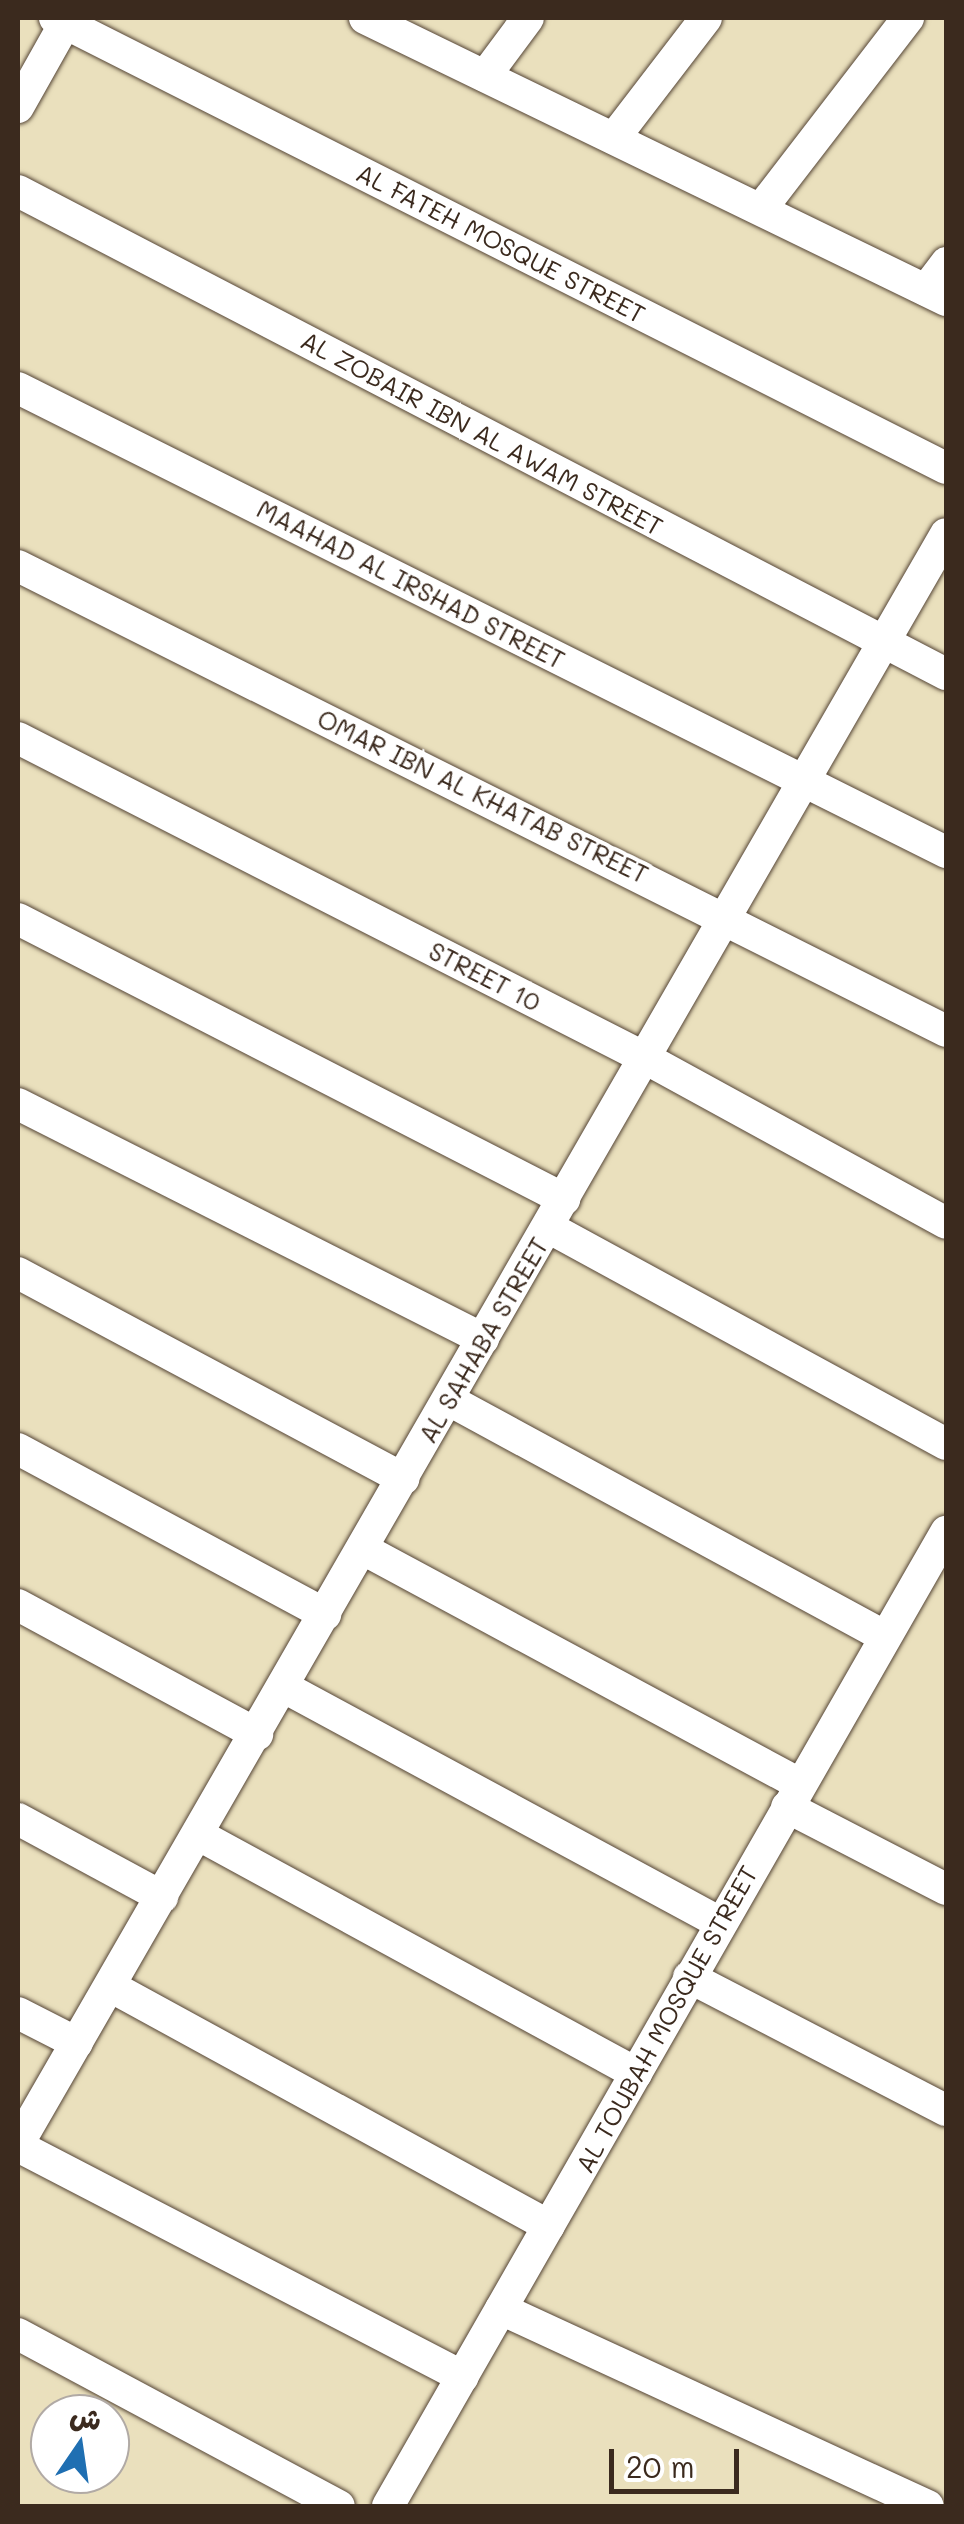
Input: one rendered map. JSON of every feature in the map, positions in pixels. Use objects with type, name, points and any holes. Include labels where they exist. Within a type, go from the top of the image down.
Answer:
[{"type":"street","points":[[365,18],[936,295],[946,263]]},
{"type":"street","points":[[485,76],[528,18]]},
{"type":"street","points":[[614,138],[706,18]]},
{"type":"street","points":[[760,209],[908,18]]},
{"type":"street","points":[[18,108],[63,19]]},
{"type":"street","name":"AL FATEH MOSQUE STREET","points":[[63,19],[946,468]]},
{"type":"street","name":"AL ZOBAIR IBN AL AWAM STREET","points":[[18,191],[946,674]]},
{"type":"street","name":"MAAHAD AL IRSHAD STREET","points":[[18,388],[946,852]]},
{"type":"street","name":"AL SAHABA STREET","points":[[18,2145],[946,534]]},
{"type":"street","name":"OMAR IBN AL KHATAB STREET","points":[[18,566],[727,916],[946,1031]]},
{"type":"street","name":"STREET 10","points":[[18,738],[645,1058],[946,1223]]},
{"type":"street","points":[[18,920],[556,1213],[946,1444]]},
{"type":"street","points":[[18,1104],[483,1339]]},
{"type":"street","points":[[18,1273],[403,1479]]},
{"type":"street","points":[[448,1400],[885,1637]]},
{"type":"street","points":[[18,1449],[325,1614]]},
{"type":"street","name":"AL TOUBAH MOSQUE STREET","points":[[388,2506],[719,1922],[946,1532]]},
{"type":"street","points":[[363,1549],[794,1795],[946,1889]]},
{"type":"street","points":[[18,1605],[257,1734]]},
{"type":"street","points":[[284,1688],[719,1922]]},
{"type":"street","points":[[18,1819],[162,1897]]},
{"type":"street","points":[[199,1836],[636,2073]]},
{"type":"street","points":[[689,1977],[946,2110]]},
{"type":"street","points":[[110,1986],[549,2226]]},
{"type":"street","points":[[18,2013],[77,2044]]},
{"type":"street","points":[[18,2145],[463,2377]]},
{"type":"street","points":[[502,2308],[928,2506]]},
{"type":"street","points":[[18,2334],[339,2506]]}]
